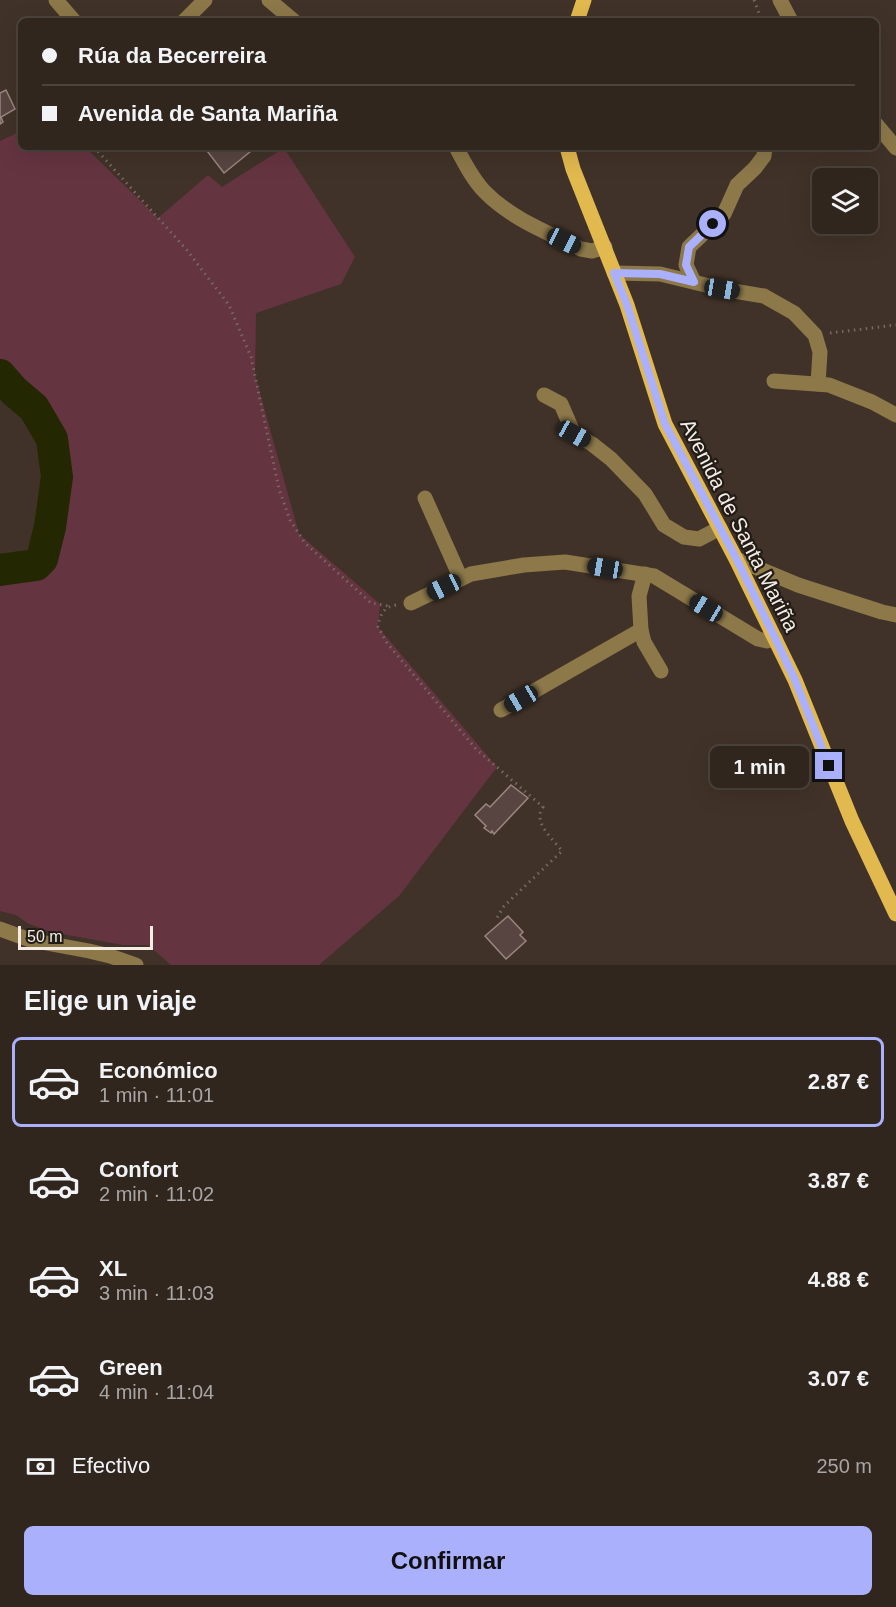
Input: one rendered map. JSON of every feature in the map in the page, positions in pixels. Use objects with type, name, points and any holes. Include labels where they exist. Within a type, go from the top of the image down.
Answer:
[{"type":"main road","points":[[578,18],[584,0]]},
{"type":"main road","name":"Avenida de Santa Mariña","points":[[568,150],[573,169],[627,305],[665,424],[736,558],[795,680],[852,821],[896,914]]},
{"type":"street","points":[[56,0],[71,18]]},
{"type":"street","points":[[187,18],[205,0]]},
{"type":"street","points":[[269,0],[290,18]]},
{"type":"street","points":[[780,0],[789,18]]},
{"type":"street","points":[[879,128],[896,148]]},
{"type":"street","points":[[458,150],[483,189],[514,216],[581,249],[592,251],[605,247]]},
{"type":"street","points":[[694,282],[686,265],[689,247],[724,214],[737,185],[755,168],[764,156],[765,150]]},
{"type":"street","points":[[614,273],[660,274],[764,296],[794,313],[815,335],[820,352],[818,384]]},
{"type":"street","points":[[774,381],[829,386],[872,402],[896,415]]},
{"type":"street","points":[[544,395],[561,404],[574,434],[611,459],[645,494],[664,525],[684,537],[699,539],[720,528]]},
{"type":"street","points":[[425,498],[461,579]]},
{"type":"street","points":[[736,558],[798,585],[896,615]]},
{"type":"street","points":[[411,603],[471,574],[525,565],[566,562],[654,576],[758,639],[767,641],[775,638]]},
{"type":"street","points":[[645,574],[639,596],[641,630],[644,642],[661,672]]},
{"type":"street","points":[[501,710],[641,630]]},
{"type":"street","points":[[0,929],[30,940],[89,951],[136,965]]},
{"type":"path","points":[[754,0],[761,18]]},
{"type":"path","points":[[97,150],[186,249],[229,305],[251,357],[279,489],[290,520],[305,543],[371,603],[388,606],[411,603]]},
{"type":"path","points":[[815,335],[896,325]]},
{"type":"path","points":[[388,606],[380,616],[378,627],[387,643],[476,749],[543,807],[539,818],[542,825],[562,851],[504,906],[497,918]]},
{"type":"shaded area","points":[[18,132],[18,150],[88,150],[158,218],[208,175],[222,187],[281,150],[285,150],[355,257],[341,284],[256,313],[255,375],[299,534],[380,604],[378,627],[497,767],[399,896],[319,965],[171,965],[148,945],[123,945],[51,932],[29,924],[16,915],[0,911],[0,576],[43,574],[51,568],[52,543],[62,486],[61,440],[57,423],[49,409],[31,391],[9,377],[0,361],[0,141]]},
{"type":"building","points":[[6,90],[15,109],[1,117],[3,122],[0,124],[0,93]]},
{"type":"building","points":[[206,150],[252,150],[224,173]]},
{"type":"building","points":[[511,785],[528,798],[494,834],[492,831],[491,833],[484,828],[486,826],[475,815],[486,804],[490,807]]},
{"type":"building","points":[[508,916],[523,932],[520,935],[526,941],[506,959],[485,936]]},
{"type":"waterway","points":[[0,375],[34,408],[52,439],[57,477],[50,527],[42,559],[36,565],[0,570]]},
{"type":"route","points":[[713,224],[689,247],[686,265],[694,282],[660,274],[614,273],[627,305],[665,424],[736,558],[775,638],[795,680],[829,766]]}]
